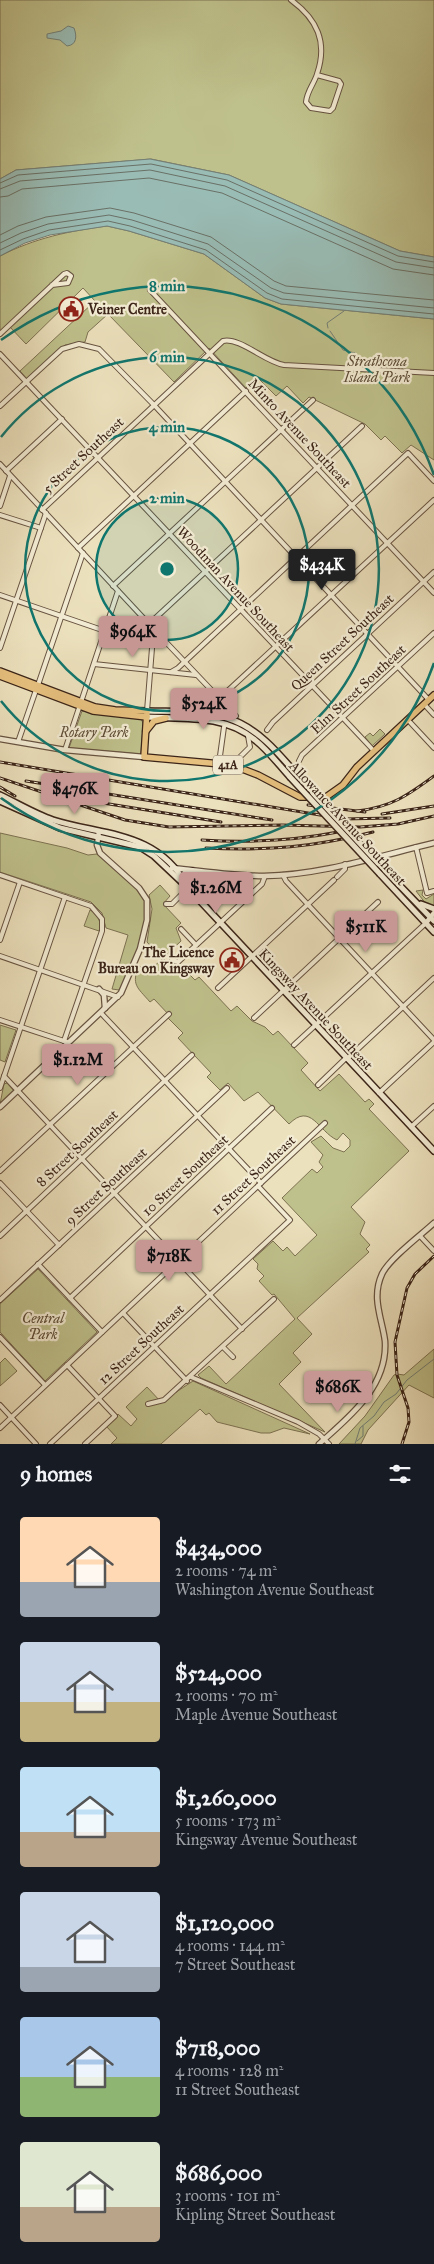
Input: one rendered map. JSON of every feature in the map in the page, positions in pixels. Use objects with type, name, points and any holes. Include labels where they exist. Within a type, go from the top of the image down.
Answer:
[{"type":"main road","points":[[0,671],[80,705],[114,715],[147,714],[144,757]]},
{"type":"main road","points":[[0,676],[37,687]]},
{"type":"main road","name":"41A","points":[[144,757],[232,765],[258,775],[293,794],[305,798],[320,798],[334,792],[429,699]]},
{"type":"main road","name":"Allowance Avenue Southeast","points":[[147,714],[166,718],[214,720],[227,723],[245,732],[257,741],[434,932]]},
{"type":"main road","name":"Allowance Avenue Southeast","points":[[147,714],[222,717],[252,730],[268,743],[378,863],[433,918]]},
{"type":"main road","points":[[145,733],[152,722],[166,718]]},
{"type":"main road","points":[[0,795],[52,819],[99,833]]},
{"type":"main road","points":[[0,801],[55,826],[99,833]]},
{"type":"main road","name":"Kingsway Avenue Southeast","points":[[99,833],[140,848],[154,856],[166,867],[252,956],[434,1152]]},
{"type":"main road","name":"Kingsway Avenue Southeast","points":[[99,833],[143,843],[158,853],[173,868],[188,888]]},
{"type":"main road","points":[[183,880],[185,872],[192,871]]},
{"type":"main road","points":[[414,899],[426,907],[434,909]]},
{"type":"street","points":[[291,0],[313,20],[321,37],[322,56],[317,75],[307,95],[306,102],[311,108],[330,111],[333,108],[341,84],[339,81],[317,75]]},
{"type":"street","points":[[0,334],[52,285],[64,274],[71,276],[68,283],[52,285]]},
{"type":"street","name":"Minto Avenue Southeast","points":[[150,290],[434,593]]},
{"type":"street","name":"5 Street Southeast","points":[[42,510],[219,343],[231,340],[279,364],[434,373]]},
{"type":"street","points":[[0,406],[62,349],[75,344],[88,345],[105,353],[429,699],[434,715]]},
{"type":"street","name":"Woodman Avenue Southeast","points":[[0,354],[374,752]]},
{"type":"street","points":[[78,548],[246,392]]},
{"type":"street","points":[[113,586],[312,400]]},
{"type":"street","points":[[6,471],[62,419]]},
{"type":"street","points":[[148,624],[362,426]]},
{"type":"street","points":[[172,672],[408,453],[434,481]]},
{"type":"street","points":[[0,464],[148,624],[152,641],[147,714]]},
{"type":"street","points":[[0,506],[10,476]]},
{"type":"street","points":[[220,698],[434,500]]},
{"type":"street","name":"5 Street Southeast","points":[[0,648],[46,514]]},
{"type":"street","points":[[0,515],[41,528]]},
{"type":"street","points":[[43,521],[55,524]]},
{"type":"street","points":[[18,742],[83,553]]},
{"type":"street","name":"Queen Street Southeast","points":[[267,730],[273,722],[434,572]]},
{"type":"street","points":[[65,750],[118,591]]},
{"type":"street","points":[[0,595],[105,631]]},
{"type":"street","points":[[108,621],[136,624]]},
{"type":"street","name":"Elm Street Southeast","points":[[299,761],[302,755],[434,633]]},
{"type":"street","points":[[162,638],[236,716]]},
{"type":"street","points":[[94,664],[196,675]]},
{"type":"street","points":[[408,720],[434,748]]},
{"type":"street","points":[[219,763],[224,727]]},
{"type":"street","points":[[232,765],[250,745],[250,739],[245,732]]},
{"type":"street","points":[[0,739],[65,750],[144,757]]},
{"type":"street","points":[[0,1108],[67,1042],[118,997],[127,984],[143,942],[148,920],[148,904],[139,888],[100,853],[97,845],[99,833]]},
{"type":"street","points":[[166,867],[192,871],[265,876],[283,875],[345,864],[434,843]]},
{"type":"street","points":[[416,847],[427,892],[434,891]]},
{"type":"street","points":[[218,988],[346,869],[345,864]]},
{"type":"street","points":[[0,875],[95,909],[102,920],[102,931],[67,1042]]},
{"type":"street","points":[[283,875],[286,881],[434,1041],[379,1093]]},
{"type":"street","points":[[172,960],[178,962],[263,882],[265,876]]},
{"type":"street","points":[[0,940],[20,882]]},
{"type":"street","points":[[166,904],[172,904],[188,888]]},
{"type":"street","points":[[0,1088],[65,897]]},
{"type":"street","points":[[254,1018],[378,902]]},
{"type":"street","points":[[294,1045],[433,918]]},
{"type":"street","points":[[181,929],[196,945]]},
{"type":"street","points":[[0,956],[118,997]]},
{"type":"street","points":[[318,1085],[434,978]]},
{"type":"street","points":[[99,989],[106,999],[103,1011]]},
{"type":"street","points":[[103,1011],[133,1047],[260,1184]]},
{"type":"street","points":[[0,1171],[169,1014]]},
{"type":"street","points":[[0,1020],[67,1042]]},
{"type":"street","name":"8 Street Southeast","points":[[0,1236],[192,1055]]},
{"type":"street","points":[[4,1076],[242,1329]]},
{"type":"street","name":"9 Street Southeast","points":[[1,1297],[227,1088]]},
{"type":"street","points":[[411,1127],[434,1106]]},
{"type":"street","name":"10 Street Southeast","points":[[70,1298],[272,1108]]},
{"type":"street","name":"11 Street Southeast","points":[[0,1428],[325,1123]]},
{"type":"street","points":[[0,1183],[58,1245]]},
{"type":"street","name":"12 Street Southeast","points":[[50,1444],[290,1220],[260,1184]]},
{"type":"street","points":[[319,1444],[370,1393],[379,1375],[384,1341],[377,1303],[379,1281],[385,1270],[434,1223]]},
{"type":"street","points":[[420,1236],[434,1252]]},
{"type":"street","points":[[38,1264],[102,1332]]},
{"type":"street","points":[[148,1404],[164,1400],[274,1299]]},
{"type":"street","points":[[122,1313],[186,1381]]},
{"type":"street","points":[[0,1337],[45,1385]]},
{"type":"street","points":[[223,1347],[233,1357]]},
{"type":"street","points":[[67,1365],[115,1416],[85,1444]]},
{"type":"street","points":[[191,1377],[298,1422],[316,1431],[329,1444]]},
{"type":"street","points":[[361,1383],[370,1393]]},
{"type":"street","points":[[0,1406],[36,1444]]},
{"type":"green space","points":[[0,0],[434,0],[434,257],[400,251],[229,175],[151,159],[16,170],[0,179]]},
{"type":"green space","name":"Strathcona Island Park","points":[[107,226],[204,254],[265,298],[281,304],[434,319],[434,460],[411,445],[402,453],[385,436],[381,440],[365,424],[309,397],[303,403],[287,386],[276,396],[257,377],[246,388],[209,348],[174,382],[108,314],[88,332],[85,342],[65,345],[27,379],[20,371],[95,301],[83,288],[26,344],[9,326],[0,334],[0,256],[26,244],[52,236]]},
{"type":"green space","name":"Rotary Park","points":[[82,711],[141,719],[143,723],[141,754],[69,748]]},
{"type":"green space","points":[[380,729],[385,734],[372,746],[365,737],[370,733],[373,736]]},
{"type":"green space","points":[[0,833],[67,848],[88,855],[97,854],[130,881],[141,893],[146,908],[143,932],[135,959],[119,990],[112,989],[128,935],[106,928],[102,913],[91,902],[0,872]]},
{"type":"green space","points":[[160,885],[170,896],[163,904],[181,923],[176,928],[181,941],[163,958],[169,964],[171,962],[178,969],[181,966],[195,980],[199,977],[231,1011],[237,1006],[252,1021],[265,1027],[273,1035],[278,1031],[308,1063],[301,1070],[320,1091],[339,1074],[365,1102],[369,1099],[374,1104],[369,1109],[409,1151],[351,1207],[365,1222],[360,1234],[370,1245],[366,1249],[369,1252],[297,1318],[312,1334],[293,1353],[301,1362],[279,1384],[325,1432],[201,1378],[198,1375],[209,1366],[226,1384],[295,1319],[274,1294],[272,1295],[259,1281],[264,1276],[257,1269],[258,1264],[253,1259],[273,1241],[283,1251],[287,1247],[295,1256],[317,1235],[282,1198],[312,1169],[317,1173],[323,1167],[319,1162],[323,1155],[311,1142],[321,1136],[333,1148],[344,1152],[350,1146],[350,1140],[343,1133],[337,1140],[309,1117],[297,1118],[289,1124],[258,1092],[244,1101],[228,1083],[220,1090],[207,1077],[211,1073],[178,1038],[183,1033],[168,1018],[170,1016],[154,999],[150,1002],[139,989],[136,977],[139,965],[147,973],[162,959],[147,942],[152,909],[149,895]]},
{"type":"green space","points":[[423,890],[422,895],[426,899],[434,894],[434,906],[426,904],[416,891]]},
{"type":"green space","points":[[90,910],[99,919],[99,931],[84,926]]},
{"type":"green space","points":[[0,1025],[16,1030],[5,1062],[0,1060]]},
{"type":"green space","points":[[7,1083],[14,1091],[0,1104],[4,1084]]},
{"type":"green space","name":"Central Park","points":[[38,1269],[97,1332],[45,1381],[0,1332],[0,1304]]},
{"type":"green space","points":[[434,1349],[434,1398],[409,1385],[368,1430],[361,1444],[339,1444],[365,1416],[394,1375],[404,1375]]},
{"type":"green space","points":[[5,1358],[17,1371],[0,1386],[0,1363]]},
{"type":"green space","points":[[193,1381],[310,1434],[284,1428],[270,1433],[261,1433],[217,1422],[209,1413],[206,1415],[200,1409],[161,1444],[111,1444],[117,1438],[106,1426],[118,1414],[131,1426],[137,1419],[126,1407],[147,1387],[161,1402]]},
{"type":"water","points":[[68,26],[74,28],[75,31],[76,37],[73,44],[67,46],[60,40],[47,38],[47,34],[61,31]]},
{"type":"water","points":[[150,159],[229,175],[400,251],[434,257],[434,319],[281,304],[265,298],[204,254],[107,226],[50,235],[25,243],[0,256],[0,179],[16,170]]},
{"type":"waterway","points":[[328,328],[327,323],[344,311]]},
{"type":"waterway","points":[[330,331],[343,350],[355,353]]},
{"type":"waterway","points":[[355,1444],[360,1428],[374,1416],[384,1402],[396,1394],[407,1380],[434,1359]]},
{"type":"waterway","points":[[357,1441],[363,1436],[363,1426]]},
{"type":"railway","points":[[0,762],[344,819],[390,818]]},
{"type":"railway","points":[[357,811],[380,807],[398,800],[434,776]]},
{"type":"railway","points":[[0,778],[125,820],[169,827],[282,825],[360,827],[398,824],[434,816]]},
{"type":"railway","points":[[26,781],[272,820]]},
{"type":"railway","points":[[0,787],[15,796]]},
{"type":"railway","points":[[78,799],[221,822]]},
{"type":"railway","points":[[308,805],[365,812]]},
{"type":"railway","points":[[382,814],[434,806]]},
{"type":"railway","points":[[202,840],[270,840],[338,832]]},
{"type":"railway","points":[[206,848],[250,849],[290,847],[373,832]]},
{"type":"railway","points":[[402,1444],[409,1422],[408,1408],[397,1375],[395,1342],[407,1288],[415,1274],[434,1256]]},
{"type":"place","name":"Veiner Centre","points":[[71,309]]},
{"type":"place","name":"The Licence Bureau on Kingsway","points":[[232,960]]}]
